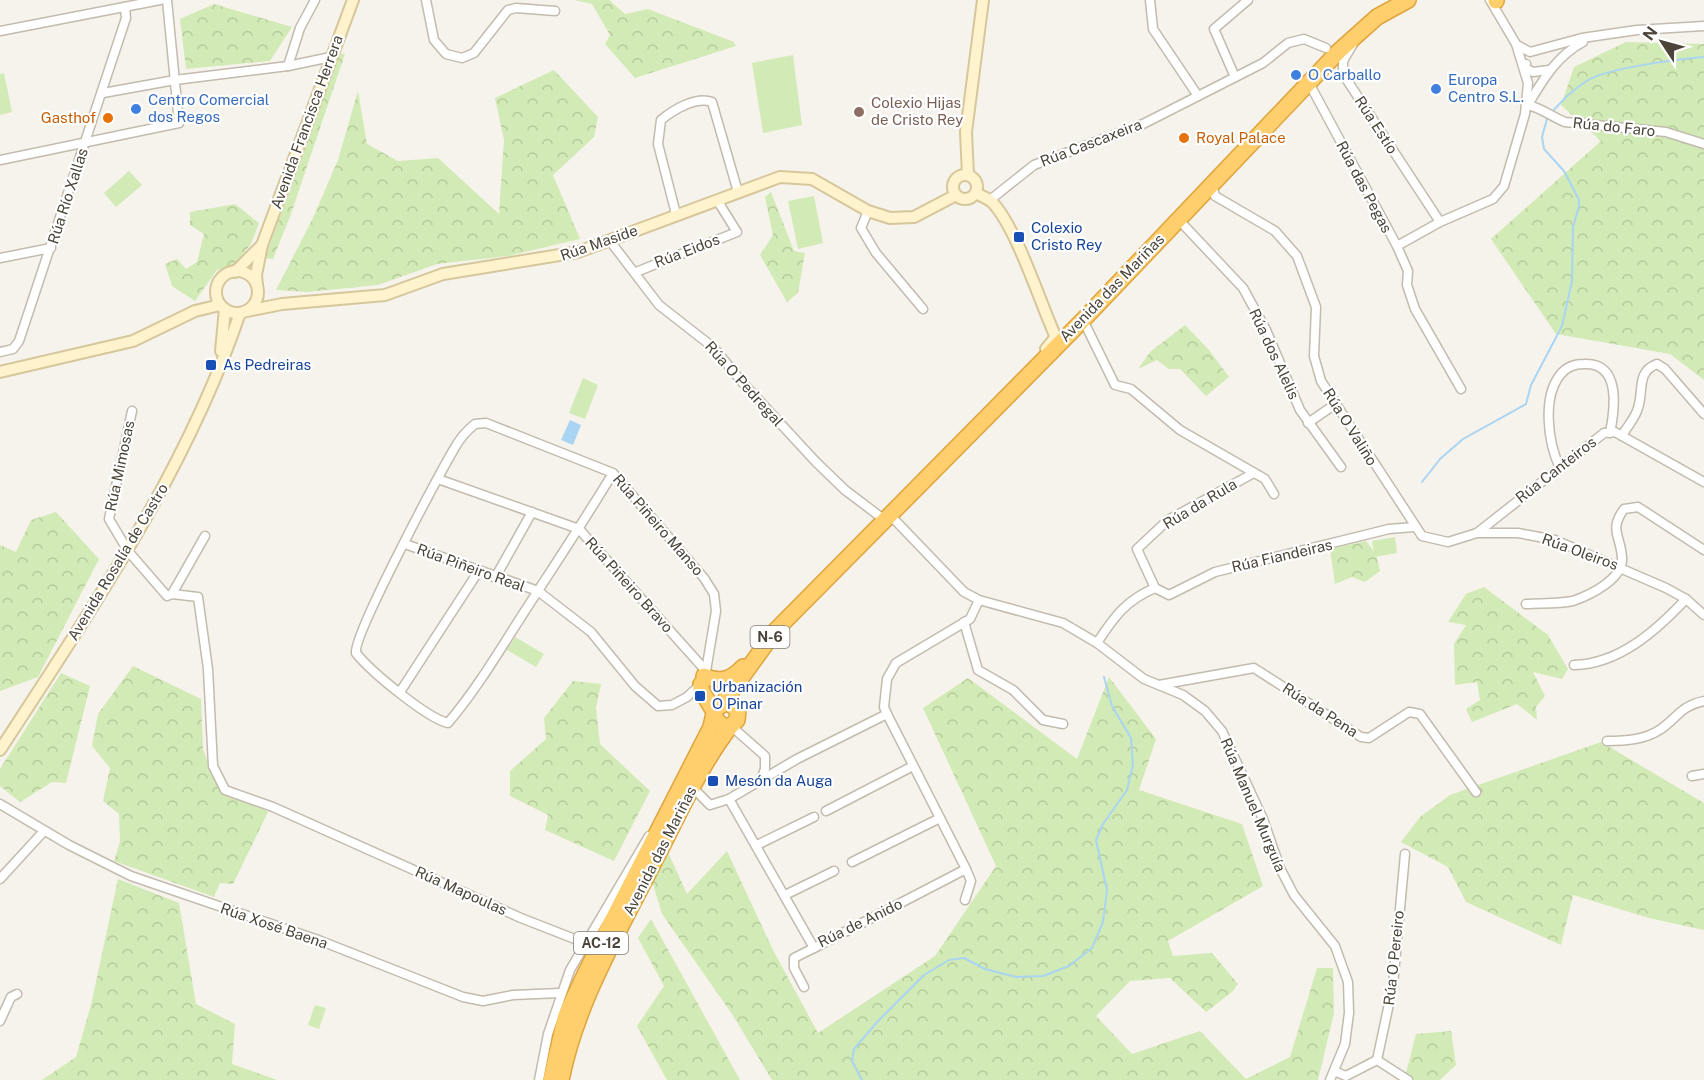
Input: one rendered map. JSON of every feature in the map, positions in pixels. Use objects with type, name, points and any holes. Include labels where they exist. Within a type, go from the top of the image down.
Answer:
[{"type":"highway","name":"Avenida das Mariñas","points":[[550,1080],[566,1015],[719,709],[763,646],[1083,320],[1309,83],[1331,53],[1366,26],[1407,1]]},
{"type":"highway","name":"Avenida das Mariñas","points":[[738,710],[743,687],[755,667],[827,581]]},
{"type":"highway","points":[[730,727],[722,726],[719,709],[705,678],[731,678],[763,646]]},
{"type":"highway","points":[[719,709],[734,705],[738,710]]},
{"type":"highway","name":"AC-12","points":[[730,727],[738,720],[738,710]]},
{"type":"highway","name":"Avenida das Mariñas","points":[[561,1080],[568,1047],[590,990],[684,803],[712,753],[730,727]]},
{"type":"street","points":[[0,31],[160,0]]},
{"type":"street","points":[[0,160],[179,123],[167,0]]},
{"type":"street","points":[[288,66],[300,28],[315,0]]},
{"type":"street","name":"Avenida Francisca Herrera","points":[[257,289],[256,275],[262,245],[353,0]]},
{"type":"street","points":[[426,0],[434,40],[446,54],[462,58],[474,53],[508,10],[516,8],[555,11]]},
{"type":"street","points":[[976,193],[976,182],[968,175],[966,132],[983,0]]},
{"type":"street","points":[[1150,0],[1153,29],[1198,96]]},
{"type":"street","points":[[1234,77],[1214,29],[1248,0]]},
{"type":"street","points":[[1490,0],[1496,3],[1525,68],[1527,105]]},
{"type":"street","name":"Rúa Río Xallas","points":[[0,352],[13,349],[19,341],[103,93],[126,18],[125,7]]},
{"type":"street","name":"Rúa Estío","points":[[1366,26],[1343,61],[1343,74],[1440,222]]},
{"type":"street","points":[[1516,45],[1530,52],[1602,36],[1658,28],[1704,26]]},
{"type":"street","points":[[1527,105],[1551,67],[1570,49],[1602,36]]},
{"type":"street","name":"Rúa Cascaxeira","points":[[990,200],[1034,165],[1143,124],[1263,63],[1288,43],[1304,39],[1331,53]]},
{"type":"street","points":[[1543,50],[1551,59],[1551,67]]},
{"type":"street","points":[[1525,68],[1530,52]]},
{"type":"street","points":[[103,93],[175,80],[288,66],[331,57]]},
{"type":"street","points":[[1525,68],[1533,72],[1551,67]]},
{"type":"street","name":"Rúa das Pegas","points":[[1309,83],[1396,246],[1440,222],[1493,199],[1504,186],[1527,105]]},
{"type":"street","points":[[676,214],[658,144],[661,120],[672,111],[700,100],[712,102],[738,192]]},
{"type":"street","name":"Rúa do Faro","points":[[1527,105],[1534,106],[1549,116],[1565,122],[1666,132],[1704,144]]},
{"type":"street","points":[[968,175],[960,176],[955,182],[954,188],[957,195],[966,199],[976,193]]},
{"type":"street","name":"Rúa Maside","points":[[243,312],[282,304],[385,295],[443,274],[553,258],[610,241],[676,214],[780,177],[812,179],[868,211],[890,218],[914,217],[957,195]]},
{"type":"street","name":"Rúa O Valiño","points":[[1212,183],[1215,196],[1275,231],[1296,256],[1316,307],[1314,356],[1321,381],[1334,405],[1414,527]]},
{"type":"street","points":[[976,193],[990,200],[999,211],[1022,256],[1054,333],[1053,342],[1011,385],[997,406]]},
{"type":"street","name":"Rúa Eidos","points":[[636,272],[737,232],[717,200]]},
{"type":"street","points":[[868,211],[861,228],[876,253],[923,309]]},
{"type":"street","name":"Rúa dos Alelis","points":[[1178,219],[1243,288],[1266,330],[1308,423],[1341,467]]},
{"type":"street","name":"Rúa O Pedregal","points":[[610,241],[659,305],[714,348],[742,382],[816,462],[845,490],[888,518]]},
{"type":"street","name":"Avenida Francisca Herrera","points":[[234,272],[262,245]]},
{"type":"street","points":[[1396,246],[1408,271],[1407,285],[1415,309],[1461,389]]},
{"type":"street","points":[[0,258],[51,248]]},
{"type":"street","points":[[0,372],[133,341],[195,311],[216,292],[220,281],[234,272],[248,275],[257,289],[282,304]]},
{"type":"street","points":[[1049,322],[1055,327],[1065,329],[1117,277],[1128,272]]},
{"type":"street","points":[[195,311],[222,307],[243,312],[255,303],[257,289]]},
{"type":"street","points":[[216,292],[222,307]]},
{"type":"street","name":"Avenida Rosalía de Castro","points":[[219,366],[222,307]]},
{"type":"street","name":"Avenida Rosalía de Castro","points":[[0,750],[128,551],[169,478],[243,312]]},
{"type":"street","name":"Rúa da Rula","points":[[1083,320],[1115,385],[1131,389],[1180,430],[1264,479],[1274,494]]},
{"type":"street","points":[[1560,468],[1554,457],[1547,409],[1560,375],[1574,364],[1592,363],[1606,371],[1612,383],[1614,400],[1610,433]]},
{"type":"street","points":[[1622,436],[1639,406],[1642,375],[1648,367],[1657,364],[1665,369],[1704,414]]},
{"type":"street","points":[[1308,423],[1334,405]]},
{"type":"street","name":"Rúa Mimosas","points":[[132,411],[109,519],[128,551],[160,590],[167,596],[172,594]]},
{"type":"street","name":"Rúa Piñeiro Manso","points":[[538,591],[467,701],[448,723],[439,721],[400,692],[360,658],[355,646],[438,479],[467,431],[475,424],[486,423],[613,473],[704,578],[714,594],[716,611],[705,678]]},
{"type":"street","name":"Rúa Canteiros","points":[[1477,533],[1604,433],[1622,436],[1704,482]]},
{"type":"street","points":[[613,473],[538,591],[591,632],[634,686],[658,706],[672,705],[687,697],[705,678]]},
{"type":"street","name":"Rúa da Rula","points":[[1155,588],[1137,549],[1168,520],[1252,474]]},
{"type":"street","name":"Rúa Piñeiro Bravo","points":[[438,479],[579,529],[705,678]]},
{"type":"street","points":[[1526,604],[1572,601],[1599,588],[1616,575],[1622,559],[1615,530],[1618,518],[1624,509],[1638,507],[1704,550]]},
{"type":"street","points":[[495,578],[532,512]]},
{"type":"street","name":"Rúa Manuel Murguía","points":[[888,518],[952,581],[979,600],[1063,623],[1097,643],[1144,679],[1183,695],[1204,711],[1222,731],[1263,819],[1280,868],[1294,895],[1335,946],[1348,982],[1349,1013],[1345,1044],[1330,1080]]},
{"type":"street","name":"Rúa Oleiros","points":[[1414,527],[1422,536],[1448,542],[1477,533],[1518,533],[1555,540],[1620,566],[1686,599],[1704,615]]},
{"type":"street","name":"Rúa Fiandeiras","points":[[1155,588],[1169,595],[1215,572],[1389,530],[1414,527]]},
{"type":"street","points":[[172,594],[205,536]]},
{"type":"street","name":"Rúa Piñeiro Real","points":[[405,544],[478,572],[538,591]]},
{"type":"street","points":[[400,692],[478,572]]},
{"type":"street","points":[[1097,643],[1117,612],[1136,596],[1155,588]]},
{"type":"street","name":"Rúa Mapoulas","points":[[172,594],[198,597],[208,669],[213,766],[225,790],[521,918],[585,943]]},
{"type":"street","points":[[1574,665],[1610,660],[1627,650],[1686,599]]},
{"type":"street","points":[[965,900],[971,881],[966,869],[884,707],[887,679],[896,663],[936,642],[970,619],[979,600]]},
{"type":"street","points":[[964,622],[978,670],[1013,690],[1043,720],[1063,724]]},
{"type":"street","name":"Rúa da Pena","points":[[1158,685],[1254,668],[1361,737],[1370,738],[1409,712],[1420,714],[1476,792]]},
{"type":"street","points":[[1607,741],[1635,740],[1660,729],[1688,705],[1704,701]]},
{"type":"street","points":[[698,793],[710,805],[729,799],[887,714]]},
{"type":"street","points":[[730,727],[765,756],[765,769],[761,780]]},
{"type":"street","points":[[684,803],[698,793],[711,765],[712,753]]},
{"type":"street","points":[[826,811],[913,766]]},
{"type":"street","points":[[1692,776],[1704,774]]},
{"type":"street","name":"Rúa de Anido","points":[[729,799],[814,948],[966,869]]},
{"type":"street","name":"Rúa Xosé Baena","points":[[0,804],[44,831],[131,876],[321,941],[464,997],[483,1001],[513,995],[560,993]]},
{"type":"street","name":"Avenida das Mariñas","points":[[539,1080],[548,1034],[560,993],[585,943],[641,846],[668,812]]},
{"type":"street","points":[[757,845],[814,817]]},
{"type":"street","points":[[852,862],[940,818]]},
{"type":"street","points":[[0,879],[44,831]]},
{"type":"street","name":"Rúa O Pereiro","points":[[1377,1060],[1393,985],[1405,854]]},
{"type":"street","points":[[785,895],[834,872]]},
{"type":"street","points":[[804,987],[794,968],[794,958],[814,948]]},
{"type":"street","points":[[0,1021],[11,997],[17,994]]},
{"type":"street","points":[[1334,1071],[1346,1076],[1377,1060],[1408,1080]]},
{"type":"green space","points":[[574,0],[609,0],[625,14],[648,9],[734,42],[736,46],[635,78],[605,44],[610,35],[592,4]]},
{"type":"green space","points":[[214,4],[292,27],[270,61],[186,69],[180,19]]},
{"type":"green space","points":[[1626,42],[1704,44],[1704,380],[1670,354],[1556,334],[1491,239],[1601,141],[1561,105],[1574,67]]},
{"type":"green space","points":[[338,53],[345,54],[291,214],[273,259],[265,258]]},
{"type":"green space","points":[[793,55],[802,125],[763,133],[752,63]]},
{"type":"green space","points":[[554,70],[598,117],[594,137],[553,175],[580,239],[508,256],[437,264],[378,285],[308,292],[276,290],[312,220],[338,160],[358,91],[367,144],[398,161],[438,158],[499,214],[504,140],[495,98]]},
{"type":"green space","points":[[4,73],[12,112],[0,115],[0,74]]},
{"type":"green space","points":[[129,171],[142,185],[116,207],[104,193]]},
{"type":"green space","points":[[771,192],[794,251],[805,253],[798,293],[787,302],[760,255],[773,235],[765,197]]},
{"type":"green space","points":[[814,196],[823,243],[798,249],[788,201]]},
{"type":"green space","points":[[235,204],[259,223],[251,244],[234,265],[217,270],[195,301],[172,286],[165,264],[177,259],[186,269],[197,262],[204,234],[190,225],[190,212]]},
{"type":"green space","points":[[1185,325],[1209,350],[1229,377],[1206,396],[1180,369],[1169,369],[1157,360],[1138,369],[1150,352]]},
{"type":"green space","points":[[583,378],[598,385],[585,419],[569,413]]},
{"type":"green space","points":[[56,512],[99,559],[38,677],[0,691],[0,545],[16,552],[31,520]]},
{"type":"green space","points":[[1395,537],[1397,553],[1375,557],[1372,541]]},
{"type":"green space","points":[[1366,541],[1376,554],[1380,571],[1365,582],[1352,577],[1335,584],[1330,549]]},
{"type":"green space","points":[[1484,587],[1548,635],[1568,669],[1562,679],[1533,672],[1545,696],[1536,707],[1537,720],[1517,704],[1472,722],[1466,709],[1480,700],[1477,682],[1455,685],[1454,644],[1466,625],[1448,622],[1466,594]]},
{"type":"green space","points":[[515,637],[544,654],[536,667],[507,650]]},
{"type":"green space","points":[[133,666],[201,699],[203,749],[215,782],[268,812],[233,884],[220,883],[214,897],[114,861],[120,842],[119,814],[103,801],[110,768],[92,746],[98,714]]},
{"type":"green space","points":[[61,673],[90,686],[66,783],[52,782],[20,802],[0,786],[0,769]]},
{"type":"green space","points":[[1109,677],[1156,739],[1139,790],[1242,824],[1263,886],[1168,941],[1173,956],[1212,953],[1238,984],[1232,992],[1206,1012],[1170,978],[1130,981],[1096,1016],[1132,1054],[1200,1031],[1246,1079],[1290,1057],[1317,968],[1333,968],[1334,1013],[1318,1080],[772,1080],[732,1014],[662,914],[651,878],[667,850],[687,894],[727,851],[773,950],[818,1033],[935,956],[996,866],[923,708],[968,678],[1077,759]]},
{"type":"green space","points":[[573,681],[601,684],[596,708],[600,744],[650,791],[614,861],[545,830],[548,815],[510,796],[510,771],[546,739],[544,718]]},
{"type":"green space","points":[[1601,742],[1704,803],[1704,930],[1649,918],[1573,895],[1561,945],[1466,902],[1448,867],[1401,842],[1420,817],[1450,795]]},
{"type":"green space","points":[[118,879],[179,903],[196,1004],[235,1024],[232,1064],[277,1080],[42,1080],[76,1057],[91,1005]]},
{"type":"green space","points":[[651,919],[740,1080],[667,1080],[637,1026],[664,986],[638,938]]},
{"type":"green space","points":[[315,1005],[326,1008],[319,1029],[308,1025]]},
{"type":"green space","points":[[1451,1031],[1456,1065],[1440,1080],[1414,1080],[1406,1073],[1416,1034]]},
{"type":"water","points":[[570,420],[581,425],[573,445],[561,440]]},
{"type":"waterway","points":[[1551,113],[1579,86],[1600,75],[1645,65],[1704,57]]},
{"type":"waterway","points":[[1422,482],[1440,459],[1463,439],[1526,404],[1531,385],[1562,326],[1572,281],[1573,227],[1579,200],[1564,171],[1544,149],[1542,137],[1547,119]]},
{"type":"waterway","points":[[862,1080],[852,1061],[854,1049],[878,1021],[924,975],[949,960],[964,958],[985,969],[1016,977],[1043,976],[1069,966],[1092,948],[1103,922],[1107,890],[1096,840],[1103,824],[1127,790],[1133,765],[1131,738],[1112,706],[1104,677]]},
{"type":"place","name":"O Carballo","points":[[1296,75]]},
{"type":"place","name":"Europa Centro S.L.","points":[[1436,89]]},
{"type":"place","name":"Centro Comercial dos Regos","points":[[136,109]]},
{"type":"place","name":"Colexio Hijas de Cristo Rey","points":[[859,112]]},
{"type":"place","name":"Gasthof","points":[[108,118]]},
{"type":"place","name":"Royal Palace","points":[[1184,138]]},
{"type":"place","name":"Colexio Cristo Rey","points":[[1019,237]]},
{"type":"place","name":"As Pedreiras","points":[[211,365]]},
{"type":"place","name":"Urbanización O Pinar","points":[[700,696]]},
{"type":"place","name":"Mesón da Auga","points":[[713,781]]}]
